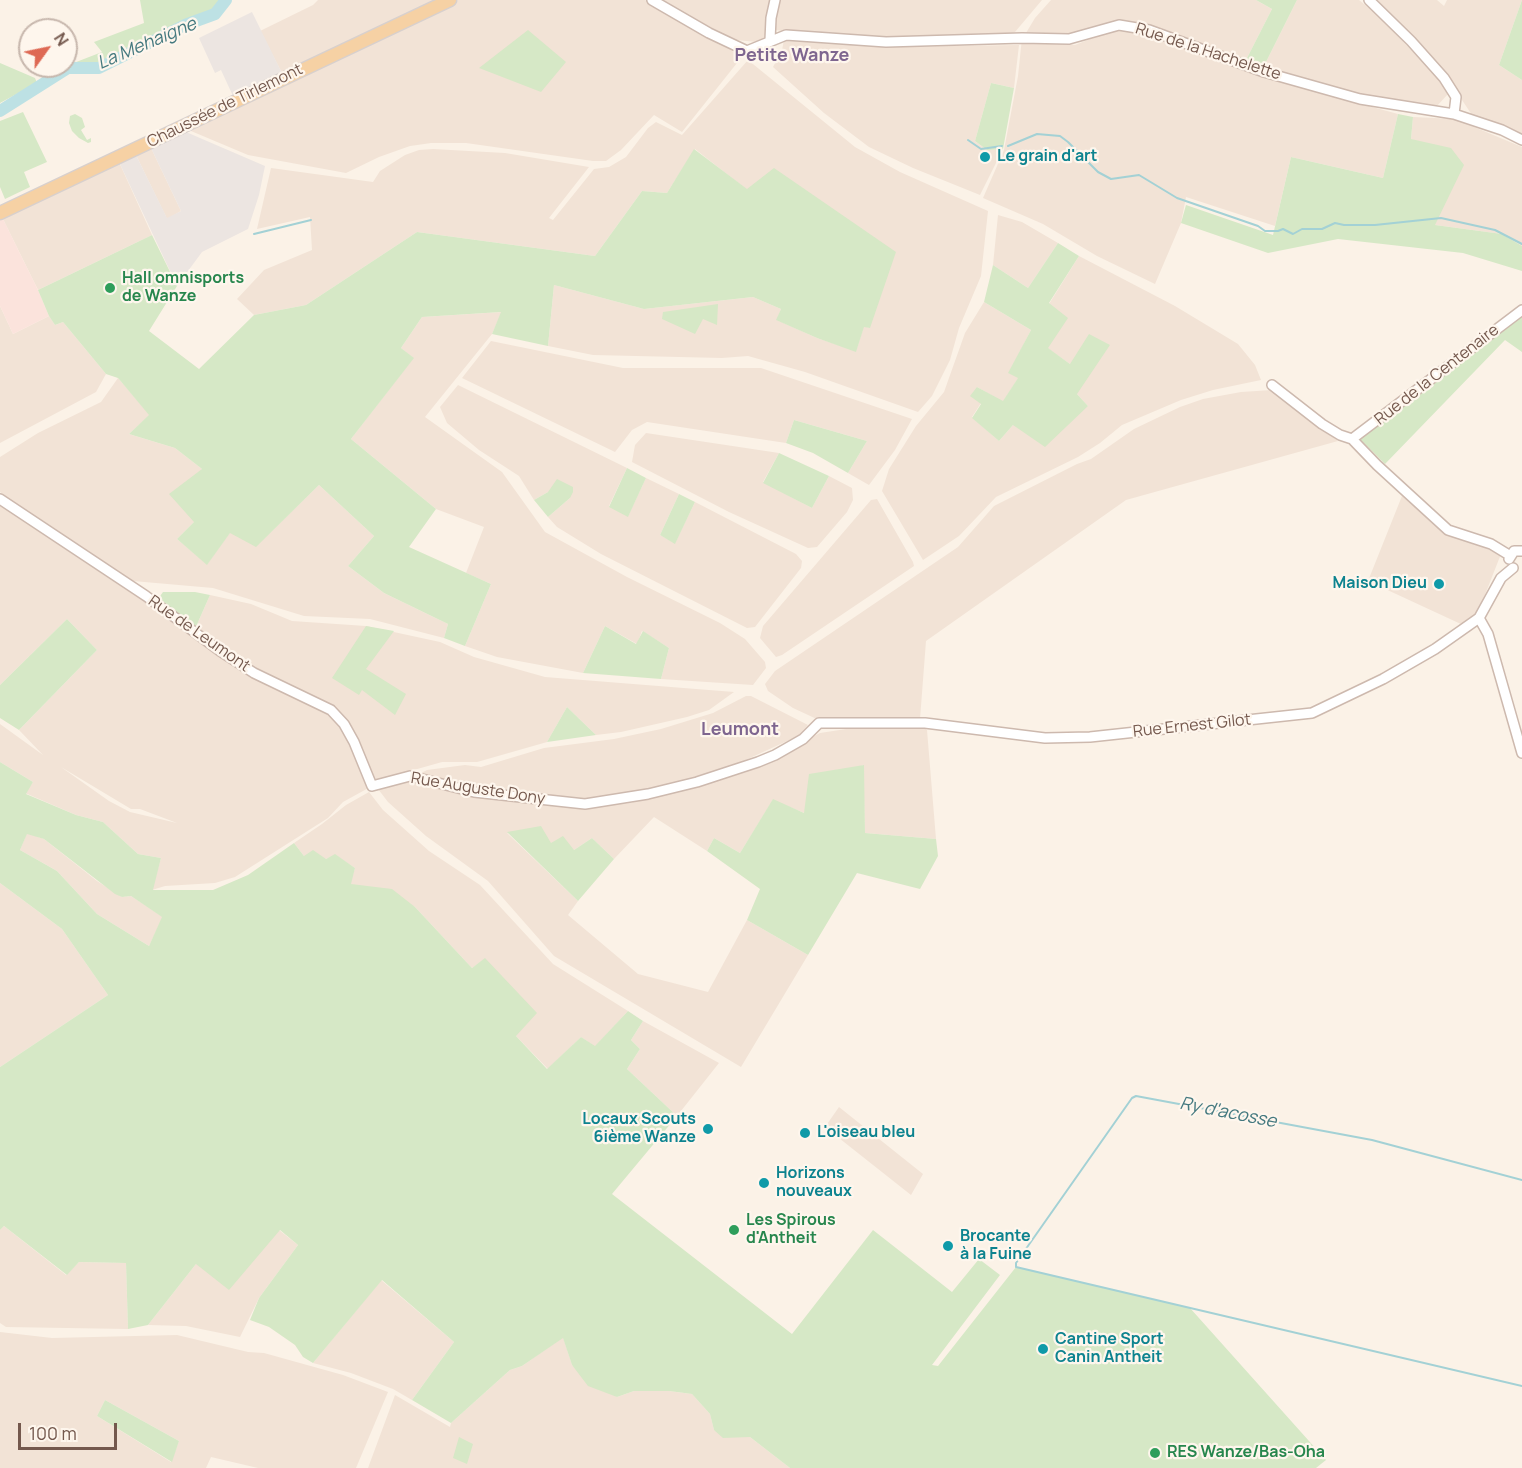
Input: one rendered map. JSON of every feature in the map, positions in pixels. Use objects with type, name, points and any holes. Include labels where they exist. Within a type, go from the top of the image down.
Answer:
[{"type":"main road","name":"Chaussée de Tirlemont","points":[[0,213],[450,0]]},
{"type":"street","name":"Rue de la Hachelette","points":[[652,0],[709,33],[747,51],[786,35],[886,42],[1069,39],[1119,25],[1149,30],[1264,72],[1360,99],[1454,114],[1503,130],[1522,140]]},
{"type":"street","points":[[770,40],[775,0]]},
{"type":"street","points":[[1369,0],[1411,41],[1444,78],[1455,97],[1454,114]]},
{"type":"street","name":"Rue de la Centenaire","points":[[1352,439],[1522,310]]},
{"type":"street","points":[[1272,385],[1323,424],[1340,435],[1352,439],[1448,530],[1491,544],[1509,555]]},
{"type":"street","name":"Rue de Leumont","points":[[0,499],[146,596],[228,657],[254,673],[331,710],[344,724],[354,741],[372,786]]},
{"type":"street","points":[[1509,555],[1514,551],[1522,551]]},
{"type":"street","points":[[1509,555],[1509,562],[1517,568]]},
{"type":"street","name":"Rue Ernest Gilot","points":[[819,723],[925,723],[1045,738],[1068,738],[1312,713],[1383,679],[1435,649],[1479,618],[1501,578],[1517,568]]},
{"type":"street","points":[[1479,618],[1488,634],[1522,753]]},
{"type":"street","name":"Rue Auguste Dony","points":[[372,786],[410,776],[474,792],[585,804],[648,794],[758,762],[803,739],[819,723]]},
{"type":"shaded area","points":[[318,0],[435,0],[282,73],[260,31],[313,5]]},
{"type":"shaded area","points":[[458,0],[645,0],[720,41],[741,58],[682,132],[654,115],[621,150],[606,161],[466,143],[431,143],[410,146],[379,157],[346,173],[248,155],[191,131],[190,127]]},
{"type":"shaded area","points":[[657,0],[771,0],[764,40],[758,42],[735,40]]},
{"type":"shaded area","points":[[779,0],[1042,0],[1015,32],[1009,35],[865,39],[774,30]]},
{"type":"shaded area","points":[[1051,0],[1256,0],[1272,9],[1246,60],[1139,24],[1111,22],[1076,34],[1059,36],[1026,33],[1035,18]]},
{"type":"shaded area","points":[[1297,0],[1359,0],[1380,17],[1443,84],[1448,94],[1436,107],[1363,97],[1264,66]]},
{"type":"shaded area","points":[[1370,0],[1437,0],[1444,6],[1447,0],[1522,0],[1499,65],[1522,80],[1522,136],[1472,115],[1446,76]]},
{"type":"shaded area","points":[[252,12],[282,73],[233,96],[221,70],[215,73],[199,38]]},
{"type":"shaded area","points":[[1118,28],[1332,96],[1398,114],[1383,178],[1291,157],[1275,226],[1186,197],[1181,223],[1155,284],[1097,256],[1043,224],[983,198],[1004,150],[1018,76],[1022,38],[1075,45]]},
{"type":"shaded area","points":[[784,40],[884,47],[1019,45],[1014,88],[991,83],[975,141],[987,150],[1003,149],[980,195],[913,168],[869,147],[824,113],[773,67],[782,50]]},
{"type":"shaded area","points":[[748,60],[855,147],[900,172],[988,211],[981,276],[959,328],[950,360],[932,396],[918,412],[805,372],[748,356],[722,358],[593,355],[548,346],[554,285],[644,309],[753,297],[781,309],[777,320],[817,338],[856,351],[864,326],[870,328],[747,190],[695,149],[667,193],[642,191],[595,256],[417,232],[306,305],[254,315],[237,299],[264,270],[312,250],[310,217],[257,229],[271,168],[373,182],[380,171],[405,155],[419,150],[433,149],[505,153],[589,167],[549,218],[553,220],[594,169],[609,167],[626,157],[648,128],[656,122],[682,135]]},
{"type":"shaded area","points":[[1413,117],[1455,119],[1522,147],[1522,246],[1502,234],[1435,225],[1411,139]]},
{"type":"shaded area","points":[[186,132],[265,166],[248,229],[202,252],[177,286],[119,162],[136,155],[167,218],[181,211],[151,148]]},
{"type":"shaded area","points":[[151,148],[181,211],[167,219],[136,155]]},
{"type":"shaded area","points":[[119,162],[152,235],[38,290],[2,217]]},
{"type":"shaded area","points":[[998,215],[1022,222],[1058,243],[1028,288],[993,265]]},
{"type":"shaded area","points":[[2,217],[49,316],[13,334],[0,306],[0,218]]},
{"type":"shaded area","points":[[1079,256],[1175,306],[1238,344],[1255,365],[1261,380],[1213,390],[1181,400],[1122,425],[1078,457],[996,497],[959,536],[923,560],[882,491],[889,469],[916,426],[944,392],[965,333],[984,302],[1031,330],[1009,373],[1019,377],[1003,402],[977,387],[981,403],[972,417],[999,441],[1013,425],[1088,406],[1077,394],[1070,364],[1047,348],[1049,304]]},
{"type":"shaded area","points":[[0,306],[13,334],[49,316],[55,325],[63,322],[106,374],[96,392],[0,443]]},
{"type":"shaded area","points":[[502,312],[492,334],[425,417],[502,472],[545,532],[627,577],[720,623],[745,639],[765,662],[766,668],[753,685],[661,679],[669,648],[642,631],[637,644],[605,626],[583,673],[497,657],[465,646],[491,584],[466,573],[484,527],[436,509],[351,439],[413,358],[401,348],[422,317]]},
{"type":"shaded area","points":[[491,341],[623,368],[761,368],[912,419],[895,450],[869,485],[848,473],[867,441],[794,420],[786,443],[647,422],[632,430],[615,452],[462,378]]},
{"type":"shaded area","points":[[118,378],[150,415],[129,434],[175,448],[202,469],[194,522],[177,539],[207,564],[230,532],[256,546],[319,485],[374,536],[348,566],[384,593],[448,624],[444,638],[370,619],[304,616],[213,588],[133,581],[69,544],[0,492],[0,457],[38,433],[101,402]]},
{"type":"shaded area","points":[[458,385],[627,468],[609,506],[628,516],[646,478],[679,494],[660,535],[675,543],[695,502],[796,554],[802,561],[801,568],[755,627],[747,628],[601,554],[557,527],[548,517],[570,498],[548,492],[534,500],[519,476],[479,450],[447,423],[440,407]]},
{"type":"shaded area","points":[[1272,390],[1338,441],[1126,500],[926,641],[920,719],[821,721],[793,708],[768,691],[765,684],[775,671],[958,547],[994,506],[1091,459],[1134,429],[1180,407],[1203,399],[1241,392]]},
{"type":"shaded area","points":[[646,433],[779,453],[763,482],[812,508],[829,476],[852,488],[853,500],[847,512],[817,547],[808,548],[729,512],[632,462],[635,445]]},
{"type":"shaded area","points":[[1402,496],[1447,535],[1501,554],[1477,615],[1463,625],[1368,581]]},
{"type":"shaded area","points":[[0,499],[220,651],[315,702],[344,724],[372,786],[343,802],[328,818],[235,877],[215,883],[165,886],[152,890],[161,858],[138,854],[103,822],[76,815],[25,793],[33,782],[0,762],[0,724],[43,755],[19,730],[97,650],[67,619],[0,685]],"holes":[[[61,767],[131,809],[140,809],[177,823],[130,812],[109,801]]]},
{"type":"shaded area","points":[[877,499],[914,566],[776,657],[760,638],[763,626],[871,500]]},
{"type":"shaded area","points":[[210,595],[251,604],[292,621],[366,626],[440,642],[474,657],[545,677],[734,692],[709,710],[687,717],[621,732],[596,735],[567,707],[547,742],[477,762],[442,762],[375,781],[349,723],[337,711],[266,676],[195,629]]},
{"type":"shaded area","points":[[746,696],[751,696],[808,725],[798,736],[739,763],[679,784],[606,800],[581,801],[493,793],[422,776],[421,773],[427,770],[465,765],[481,767],[544,748],[614,739],[661,729],[713,713]]},
{"type":"shaded area","points":[[859,727],[924,728],[927,730],[936,839],[865,833],[863,765],[804,813],[773,800],[740,853],[714,838],[707,851],[654,817],[614,859],[592,838],[574,850],[507,833],[578,901],[568,915],[638,974],[708,992],[747,920],[808,955],[741,1067],[554,956],[488,881],[426,836],[388,802],[378,789],[384,785],[410,780],[586,806],[630,803],[746,772],[820,733]]},
{"type":"shaded area","points":[[369,792],[383,810],[429,851],[480,885],[553,964],[628,1011],[595,1047],[581,1037],[548,1069],[516,1036],[485,959],[472,968],[415,907],[350,884],[355,868],[335,855],[326,859],[304,856],[294,843],[346,805]]},
{"type":"shaded area","points":[[27,833],[44,839],[97,881],[122,897],[131,896],[163,917],[149,946],[97,914],[57,871],[20,850]]},
{"type":"shaded area","points":[[0,883],[62,929],[108,995],[0,1067]]},
{"type":"shaded area","points":[[643,1021],[719,1063],[677,1116],[627,1069],[640,1049],[631,1040]]},
{"type":"shaded area","points":[[839,1107],[923,1174],[911,1195],[825,1127]]},
{"type":"shaded area","points":[[4,1226],[66,1275],[79,1262],[126,1263],[128,1329],[6,1327],[0,1323],[0,1230]]},
{"type":"shaded area","points":[[279,1230],[298,1245],[259,1298],[240,1337],[186,1326],[148,1325],[196,1264]]},
{"type":"shaded area","points":[[381,1280],[454,1342],[412,1400],[393,1389],[351,1373],[313,1363]]},
{"type":"shaded area","points":[[0,1332],[52,1338],[177,1335],[248,1352],[264,1353],[343,1375],[388,1392],[356,1468],[258,1468],[211,1457],[206,1468],[0,1468]],"holes":[[[105,1400],[179,1441],[171,1462],[97,1416]]]},
{"type":"shaded area","points":[[563,1337],[572,1365],[617,1397],[634,1391],[669,1391],[692,1394],[710,1414],[714,1430],[750,1437],[790,1468],[368,1468],[395,1395],[450,1427],[451,1423],[510,1370],[522,1366]]},
{"type":"green space","points":[[140,0],[220,0],[211,11],[99,65],[78,64],[78,61],[102,52],[94,42],[144,23]]},
{"type":"green space","points":[[1256,0],[1297,0],[1264,66],[1246,60],[1272,9]]},
{"type":"green space","points":[[1522,0],[1522,80],[1499,65]]},
{"type":"green space","points":[[528,30],[566,62],[541,92],[479,68]]},
{"type":"green space","points":[[0,63],[18,71],[18,78],[35,78],[37,83],[0,103]]},
{"type":"green space","points":[[991,83],[1014,88],[1003,149],[987,150],[975,141]]},
{"type":"green space","points":[[23,112],[47,162],[24,172],[30,187],[5,199],[0,187],[0,121]]},
{"type":"green space","points":[[75,114],[82,118],[85,127],[81,130],[87,140],[91,138],[91,142],[88,143],[79,138],[72,131],[69,123],[70,116]]},
{"type":"green space","points":[[1398,114],[1413,117],[1411,139],[1451,148],[1464,165],[1435,225],[1502,234],[1522,246],[1522,271],[1463,253],[1338,239],[1268,253],[1181,223],[1186,205],[1273,235],[1291,157],[1383,178]]},
{"type":"green space","points":[[694,149],[747,189],[774,168],[896,252],[870,328],[864,327],[856,352],[776,320],[781,309],[753,297],[644,309],[554,285],[548,346],[492,334],[501,312],[422,317],[401,348],[414,358],[351,439],[436,509],[409,547],[491,584],[465,646],[444,638],[448,624],[384,593],[348,566],[374,536],[319,485],[256,547],[230,533],[207,565],[177,539],[194,522],[169,494],[202,469],[175,448],[129,434],[149,415],[118,378],[106,374],[63,322],[55,325],[38,290],[152,235],[177,286],[149,331],[199,369],[254,315],[306,305],[417,232],[595,256],[642,191],[667,193]]},
{"type":"green space","points":[[1058,243],[1079,256],[1049,303],[1068,318],[1048,348],[1070,364],[1089,334],[1110,345],[1077,394],[1088,406],[1045,447],[1013,425],[999,441],[972,418],[981,404],[970,396],[977,387],[1003,401],[1018,378],[1008,373],[1031,330],[984,302],[993,265],[1028,288]]},
{"type":"green space","points":[[718,304],[717,325],[703,319],[695,334],[662,319],[663,312]]},
{"type":"green space","points":[[1522,313],[1522,352],[1505,340],[1385,464],[1360,439]]},
{"type":"green space","points":[[794,420],[867,441],[848,473],[813,453],[786,443]]},
{"type":"green space","points":[[779,453],[829,476],[812,508],[763,483]]},
{"type":"green space","points":[[627,468],[646,478],[628,517],[609,507]]},
{"type":"green space","points":[[557,479],[573,487],[573,492],[570,498],[548,517],[534,500],[548,492]]},
{"type":"green space","points":[[679,494],[695,502],[675,544],[660,535]]},
{"type":"green space","points":[[163,592],[195,592],[210,595],[195,629],[158,599]]},
{"type":"green space","points":[[67,619],[97,650],[19,730],[0,718],[0,685]]},
{"type":"green space","points":[[366,626],[394,631],[366,669],[406,694],[395,715],[362,690],[359,695],[332,678]]},
{"type":"green space","points":[[605,626],[636,644],[643,631],[669,648],[661,679],[583,673]]},
{"type":"green space","points":[[567,707],[596,735],[547,742]]},
{"type":"green space","points":[[0,762],[33,782],[26,794],[76,815],[103,822],[138,854],[161,858],[153,890],[213,890],[248,875],[294,843],[304,856],[313,850],[326,859],[335,854],[355,868],[351,884],[392,889],[415,907],[472,968],[485,958],[537,1013],[516,1036],[547,1069],[581,1037],[595,1046],[628,1011],[643,1021],[631,1040],[640,1049],[627,1069],[677,1116],[612,1194],[792,1334],[873,1230],[952,1292],[979,1259],[1000,1275],[932,1365],[938,1366],[1016,1267],[1190,1308],[1326,1460],[1316,1468],[790,1468],[750,1437],[723,1438],[714,1430],[710,1414],[692,1394],[669,1391],[634,1391],[617,1397],[588,1386],[572,1365],[563,1338],[522,1366],[510,1370],[451,1423],[412,1400],[454,1342],[382,1280],[313,1363],[303,1357],[295,1345],[269,1327],[250,1320],[259,1298],[298,1245],[280,1230],[229,1290],[196,1264],[148,1325],[128,1329],[126,1263],[79,1262],[67,1275],[4,1226],[0,1230],[0,1067],[108,995],[62,929],[0,883]],"holes":[[[27,834],[44,839],[115,894],[122,897],[131,896],[162,917],[149,946],[97,914],[57,871],[20,850]]]},
{"type":"green space","points":[[864,765],[865,833],[936,839],[938,856],[920,889],[857,873],[808,955],[747,920],[760,889],[707,851],[714,838],[740,853],[773,799],[804,813],[809,774]]},
{"type":"green space","points":[[541,826],[551,843],[563,836],[574,850],[592,838],[614,859],[578,901],[507,832]]},
{"type":"green space","points":[[105,1400],[179,1441],[172,1462],[97,1416]]},
{"type":"green space","points":[[459,1437],[473,1444],[467,1464],[453,1458]]},
{"type":"waterway","name":"La Mehaigne","points":[[0,111],[68,68],[99,68],[185,25],[215,14],[226,0]]},
{"type":"waterway","points":[[1008,146],[1037,134],[1060,136],[1098,172],[1111,179],[1139,175],[1177,198],[1258,226],[1265,231],[1283,229],[1293,234],[1302,229],[1322,229],[1335,223],[1375,225],[1441,218],[1495,230],[1522,244]]},
{"type":"waterway","points":[[968,140],[981,149],[1002,146]]},
{"type":"waterway","points":[[254,234],[311,220]]},
{"type":"waterway","name":"Ry d'acosse","points":[[1522,1180],[1372,1140],[1136,1096],[1132,1098],[1016,1263],[1016,1267],[1522,1386]]},
{"type":"place","name":"Le grain d'art","points":[[985,157]]},
{"type":"place","name":"Hall omnisports de Wanze","points":[[110,288]]},
{"type":"place","name":"Maison Dieu","points":[[1439,584]]},
{"type":"place","name":"Locaux Scouts 6ième Wanze","points":[[708,1129]]},
{"type":"place","name":"L'oiseau bleu","points":[[805,1133]]},
{"type":"place","name":"Horizons nouveaux","points":[[764,1183]]},
{"type":"place","name":"Les Spirous d'Antheit","points":[[734,1230]]},
{"type":"place","name":"Brocante à la Fuine","points":[[948,1246]]},
{"type":"place","name":"Cantine Sport Canin Antheit","points":[[1043,1349]]},
{"type":"place","name":"RES Wanze/Bas-Oha","points":[[1155,1453]]},
{"type":"district","name":"Petite Wanze","points":[[792,56]]},
{"type":"district","name":"Leumont","points":[[740,730]]}]
